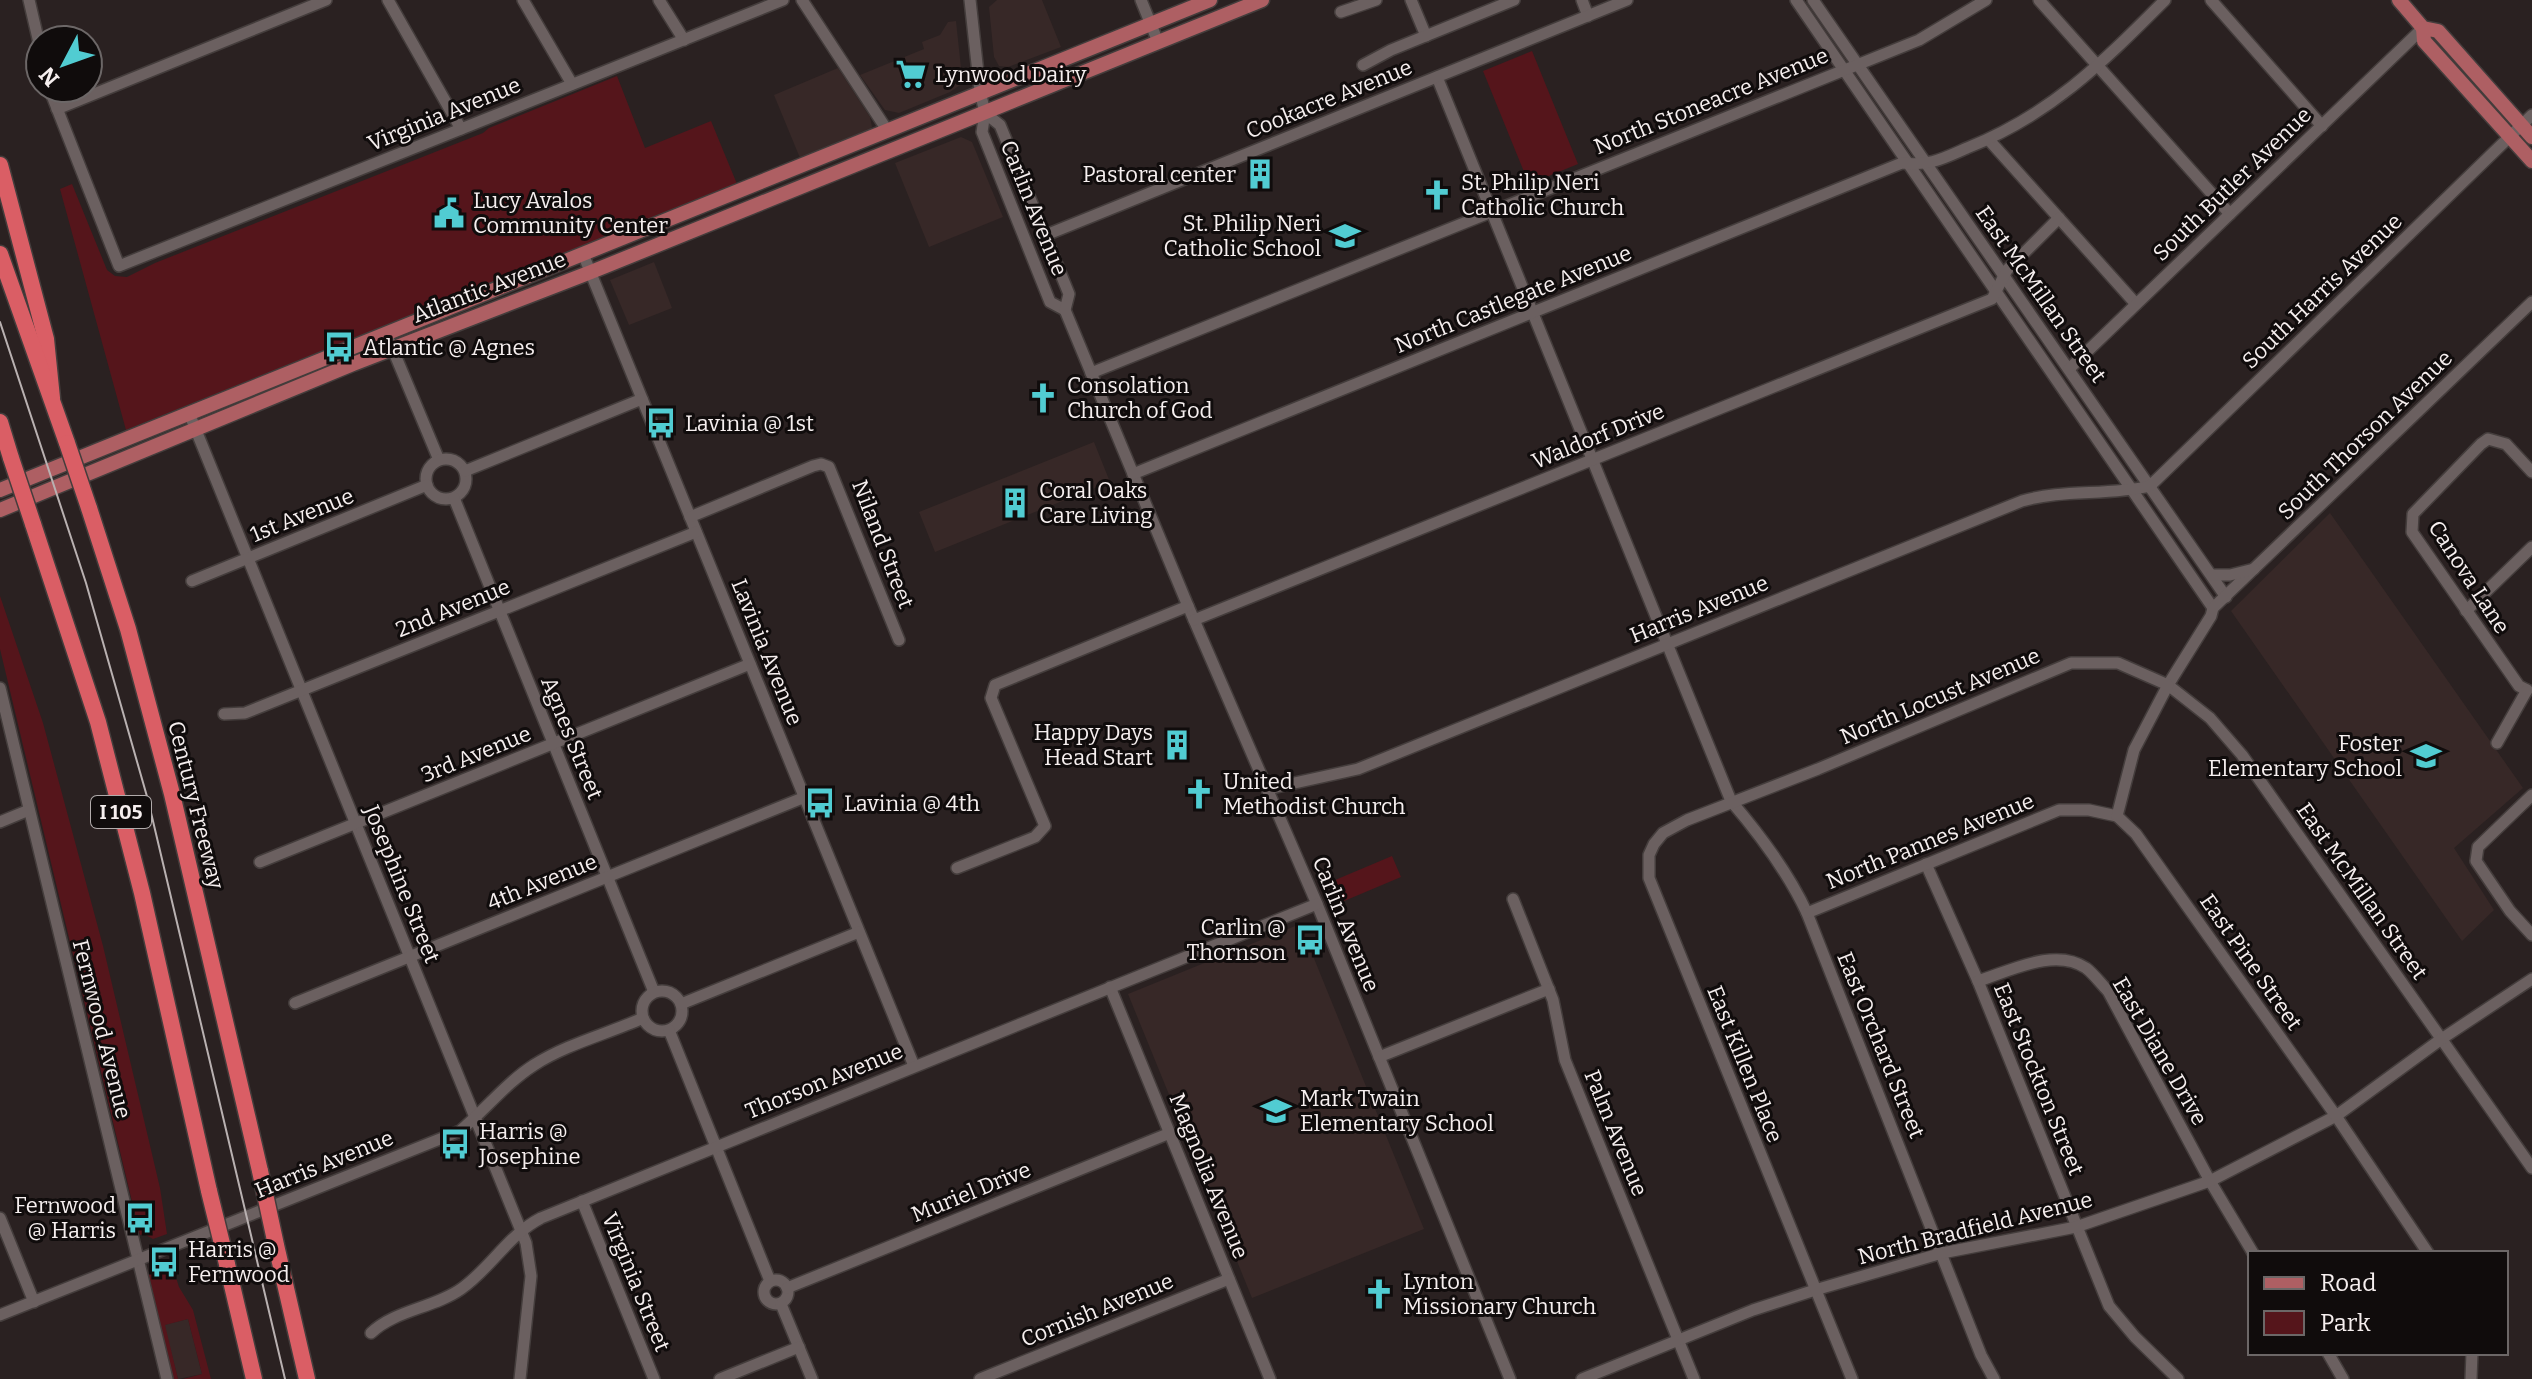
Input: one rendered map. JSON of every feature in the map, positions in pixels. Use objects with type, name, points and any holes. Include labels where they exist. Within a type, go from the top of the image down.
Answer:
[{"type":"highway","points":[[0,165],[46,339],[52,398]]},
{"type":"highway","name":"Century Freeway","points":[[0,254],[52,398],[128,629],[172,794],[307,1379]]},
{"type":"highway","name":"I 105","points":[[0,422],[98,722],[142,893],[254,1379]]},
{"type":"main road","name":"Atlantic Avenue","points":[[0,490],[1210,0]]},
{"type":"main road","name":"Atlantic Avenue","points":[[0,510],[392,348],[591,272],[1262,0]]},
{"type":"main road","points":[[2399,0],[2423,28],[2424,41],[2532,161]]},
{"type":"main road","points":[[2423,28],[2438,31],[2529,126]]},
{"type":"street","points":[[29,0],[35,24]]},
{"type":"street","points":[[55,104],[57,109],[326,0]]},
{"type":"street","points":[[388,0],[461,129]]},
{"type":"street","points":[[523,0],[572,84]]},
{"type":"street","points":[[659,0],[684,40]]},
{"type":"street","name":"Virginia Avenue","points":[[57,109],[119,266],[783,0]]},
{"type":"street","points":[[802,0],[887,130]]},
{"type":"street","name":"Carlin Avenue","points":[[970,0],[985,113],[982,132],[1050,302],[1065,310]]},
{"type":"street","points":[[1141,0],[1158,42]]},
{"type":"street","points":[[1341,12],[1376,0]]},
{"type":"street","points":[[1411,0],[1426,36]]},
{"type":"street","points":[[1363,65],[1514,0]]},
{"type":"street","points":[[1582,0],[1588,16]]},
{"type":"street","name":"Cookacre Avenue","points":[[1046,235],[1627,0]]},
{"type":"street","name":"East McMillan Street","points":[[1796,0],[2213,608]]},
{"type":"street","name":"East McMillan Street","points":[[1813,0],[2226,597]]},
{"type":"street","name":"North Stoneacre Avenue","points":[[1091,373],[1919,40],[1986,0]]},
{"type":"street","points":[[2039,0],[2230,214]]},
{"type":"street","points":[[1909,164],[1927,165],[1989,140],[2055,102],[2098,67],[2165,0]]},
{"type":"street","points":[[2211,0],[2322,126]]},
{"type":"street","name":"South Butler Avenue","points":[[2069,369],[2423,28]]},
{"type":"street","name":"East Orchard Street","points":[[1437,77],[1731,801],[1779,863],[1807,913],[1981,1355],[1994,1379]]},
{"type":"street","name":"Carlin Avenue","points":[[985,113],[1000,125],[1046,235],[1069,294],[1065,310],[1317,904],[1510,1379]]},
{"type":"street","name":"South Harris Avenue","points":[[2150,486],[2510,137],[2529,126]]},
{"type":"street","points":[[1989,140],[2136,304]]},
{"type":"street","name":"North Castlegate Avenue","points":[[1133,474],[1902,163],[1909,164]]},
{"type":"street","points":[[1996,292],[2004,275],[2059,218]]},
{"type":"street","name":"Lavinia Avenue","points":[[583,254],[914,1066]]},
{"type":"street","name":"Waldorf Drive","points":[[1194,620],[1992,299],[1996,292]]},
{"type":"street","name":"South Thorson Avenue","points":[[2226,597],[2532,302]]},
{"type":"street","points":[[386,333],[439,460]]},
{"type":"street","points":[[465,471],[642,399]]},
{"type":"street","name":"Josephine Street","points":[[189,413],[521,1230],[531,1276],[520,1379]]},
{"type":"street","name":"Canova Lane","points":[[2529,690],[2519,686],[2466,611],[2412,532],[2411,521],[2413,514],[2488,439],[2506,444],[2532,472]]},
{"type":"street","points":[[439,460],[455,460],[465,471],[465,486],[454,498],[435,496],[427,485],[427,472],[439,460]]},
{"type":"street","name":"Niland Street","points":[[690,517],[813,466],[826,465],[834,474],[899,640]]},
{"type":"street","name":"1st Avenue","points":[[192,581],[427,485]]},
{"type":"street","name":"Harris Avenue","points":[[1267,789],[1358,769],[2022,501],[2150,486]]},
{"type":"street","name":"Agnes Street","points":[[454,498],[654,992]]},
{"type":"street","name":"2nd Avenue","points":[[224,714],[245,713],[696,532]]},
{"type":"street","points":[[2466,611],[2532,547]]},
{"type":"street","points":[[2212,575],[2230,575],[2258,567]]},
{"type":"street","points":[[2117,816],[2134,750],[2213,608],[2226,597]]},
{"type":"street","points":[[957,868],[1035,837],[1044,830],[1045,821],[991,698],[992,689],[1008,678],[1188,606]]},
{"type":"street","name":"North Locust Avenue","points":[[1731,801],[1818,769],[2071,663],[2118,663],[2168,685]]},
{"type":"street","name":"3rd Avenue","points":[[260,862],[750,664]]},
{"type":"street","name":"East McMillan Street","points":[[2168,685],[2210,718],[2242,755],[2532,1168]]},
{"type":"street","name":"Fernwood Avenue","points":[[0,688],[167,1379]]},
{"type":"street","points":[[2497,743],[2529,690]]},
{"type":"street","points":[[2532,795],[2478,847],[2476,853],[2476,861],[2510,911],[2532,935]]},
{"type":"street","name":"4th Avenue","points":[[295,1003],[805,797]]},
{"type":"street","name":"East Killen Place","points":[[1731,801],[1663,833],[1649,855],[1649,878],[1852,1379]]},
{"type":"street","points":[[0,822],[29,810]]},
{"type":"street","name":"North Pannes Avenue","points":[[1807,913],[2059,810],[2089,810],[2117,816]]},
{"type":"street","name":"East Pine Street","points":[[2117,816],[2136,834],[2336,1116],[2427,1251]]},
{"type":"street","name":"East Stockton Street","points":[[1926,864],[1978,981],[2109,1306],[2178,1379]]},
{"type":"street","name":"Palm Avenue","points":[[1513,899],[1549,989],[1565,1060],[1694,1379]]},
{"type":"street","name":"Thorson Avenue","points":[[371,1333],[382,1324],[463,1288],[521,1230],[533,1222],[1317,904]]},
{"type":"street","points":[[681,1004],[859,932]]},
{"type":"street","name":"East Diane Drive","points":[[1978,981],[2038,962],[2063,959],[2086,968],[2108,991],[2210,1181],[2252,1251]]},
{"type":"street","name":"North Bradfield Avenue","points":[[1582,1379],[1753,1310],[1815,1290],[1942,1253],[2076,1227],[2210,1181],[2336,1116],[2440,1040],[2532,979]]},
{"type":"street","name":"Magnolia Avenue","points":[[1110,987],[1270,1379]]},
{"type":"street","points":[[1379,1057],[1549,989]]},
{"type":"street","points":[[654,992],[672,993],[681,1004],[679,1022],[669,1030],[663,1032],[651,1028],[643,1018],[642,1006],[654,992]]},
{"type":"street","name":"Harris Avenue","points":[[0,1315],[460,1131],[527,1070],[545,1059],[643,1018]]},
{"type":"street","points":[[669,1030],[770,1281]]},
{"type":"street","name":"Muriel Drive","points":[[787,1288],[1170,1133]]},
{"type":"street","name":"Virginia Street","points":[[582,1201],[654,1379]]},
{"type":"street","points":[[0,1218],[34,1302]]},
{"type":"street","name":"Cornish Avenue","points":[[980,1379],[1229,1279]]},
{"type":"street","points":[[770,1281],[780,1281],[787,1288],[788,1295],[781,1304],[774,1305],[765,1298],[764,1290],[770,1281]]},
{"type":"street","points":[[781,1304],[812,1379]]},
{"type":"street","points":[[720,1379],[799,1347]]},
{"type":"street","points":[[2329,1355],[2343,1379]]},
{"type":"street","points":[[2471,1379],[2472,1355]]},
{"type":"shaded area","points":[[997,0],[1042,0],[1061,47],[1008,67],[999,66],[994,57],[989,7]]},
{"type":"shaded area","points":[[956,21],[962,77],[960,85],[899,113],[885,110],[860,75],[924,49],[922,42],[940,35],[948,22]]},
{"type":"shaded area","points":[[838,68],[870,117],[872,127],[870,131],[800,158],[774,95]]},
{"type":"shaded area","points":[[961,137],[972,142],[1003,217],[929,247],[895,163]]},
{"type":"shaded area","points":[[654,262],[672,308],[629,325],[610,280]]},
{"type":"shaded area","name":"Coral Oaks Care Living","points":[[1094,442],[1110,482],[935,552],[919,512]]},
{"type":"shaded area","points":[[2330,513],[2523,788],[2454,848],[2494,910],[2462,941],[2231,611]]},
{"type":"shaded area","name":"Mark Twain Elementary School","points":[[1300,924],[1424,1229],[1252,1298],[1128,994]]},
{"type":"shaded area","points":[[188,1319],[202,1374],[178,1379],[164,1325]]},
{"type":"green space","points":[[1532,51],[1578,164],[1529,184],[1483,71]]},
{"type":"green space","points":[[617,76],[645,148],[711,121],[737,184],[126,430],[60,189],[72,184],[107,270],[115,276],[127,277]]},
{"type":"green space","points":[[0,596],[43,723],[103,946],[160,1188],[167,1234],[153,1239],[140,1235],[0,649]]},
{"type":"green space","points":[[1392,856],[1401,877],[1337,904],[1328,883]]},
{"type":"green space","points":[[171,1262],[179,1287],[193,1310],[211,1379],[183,1379],[202,1374],[188,1319],[165,1325],[178,1379],[173,1379],[149,1276],[149,1271]]},
{"type":"tram line","points":[[0,322],[86,583],[148,800],[285,1379]]},
{"type":"place","name":"Lynwood Dairy","points":[[911,74]]},
{"type":"place","name":"Pastoral center","points":[[1260,174]]},
{"type":"place","name":"St. Philip Neri Catholic Church","points":[[1437,195]]},
{"type":"place","name":"Lucy Avalos Community Center","points":[[449,213]]},
{"type":"place","name":"St. Philip Neri Catholic School","points":[[1345,236]]},
{"type":"place","name":"Atlantic @ Agnes","points":[[339,347]]},
{"type":"place","name":"Consolation Church of God","points":[[1043,398]]},
{"type":"place","name":"Lavinia @ 1st","points":[[661,423]]},
{"type":"place","name":"Coral Oaks Care Living","points":[[1015,503]]},
{"type":"place","name":"Happy Days Head Start","points":[[1177,745]]},
{"type":"place","name":"Foster Elementary School","points":[[2426,756]]},
{"type":"place","name":"United Methodist Church","points":[[1199,794]]},
{"type":"place","name":"Lavinia @ 4th","points":[[820,803]]},
{"type":"place","name":"Carlin @ Thornson","points":[[1310,940]]},
{"type":"place","name":"Mark Twain Elementary School","points":[[1276,1111]]},
{"type":"place","name":"Harris @ Josephine","points":[[455,1144]]},
{"type":"place","name":"Fernwood @ Harris","points":[[140,1218]]},
{"type":"place","name":"Harris @ Fernwood","points":[[164,1262]]},
{"type":"place","name":"Lynton Missionary Church","points":[[1379,1294]]}]
